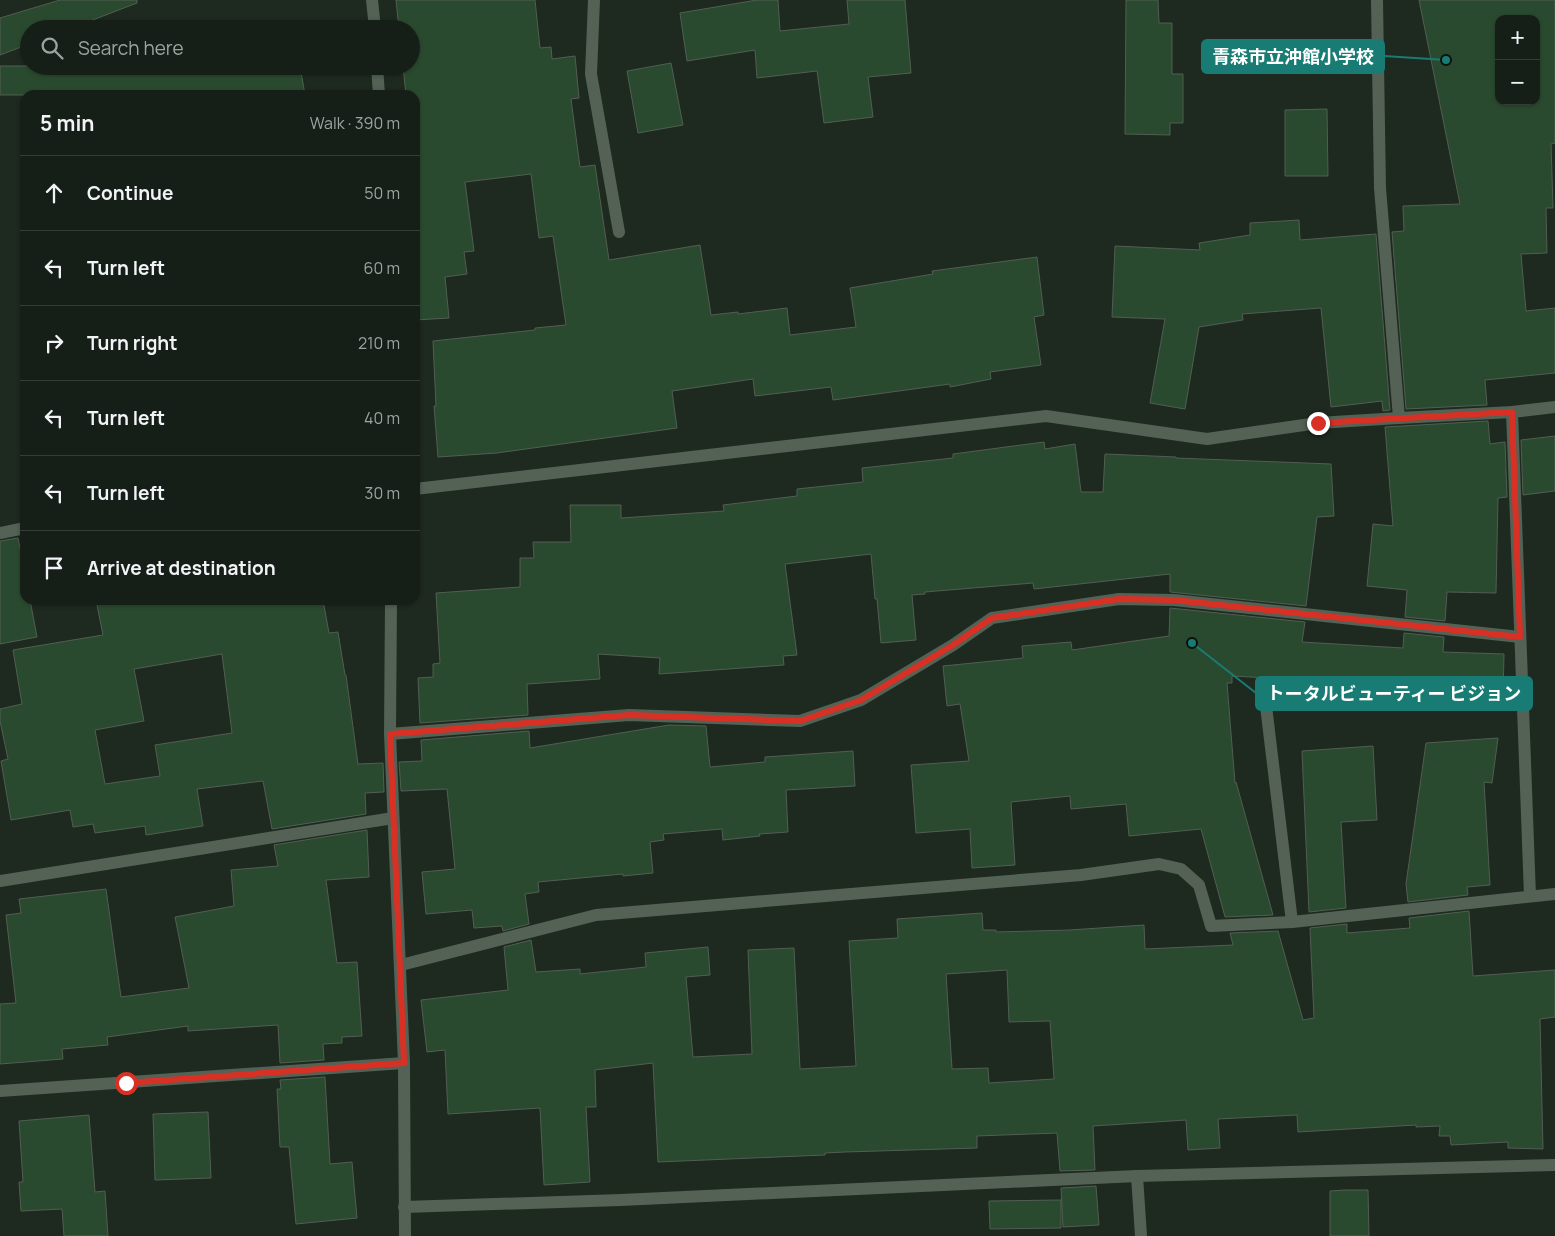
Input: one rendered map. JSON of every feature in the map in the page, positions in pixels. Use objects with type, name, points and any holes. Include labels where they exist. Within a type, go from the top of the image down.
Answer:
[{"type":"street","points":[[372,0],[374,20]]},
{"type":"street","points":[[594,0],[591,74],[619,232]]},
{"type":"street","points":[[1376,0],[1380,188],[1399,418]]},
{"type":"street","points":[[378,75],[379,90]]},
{"type":"street","points":[[420,488],[1046,416],[1207,439],[1318,423],[1512,412],[1555,407]]},
{"type":"street","points":[[1512,412],[1530,896]]},
{"type":"street","points":[[0,533],[20,529]]},
{"type":"street","points":[[390,734],[629,715],[800,721],[861,700],[953,645],[992,618],[1119,599],[1174,600],[1520,637]]},
{"type":"street","points":[[391,605],[390,734],[404,1063],[404,1236]]},
{"type":"street","points":[[1266,706],[1292,922]]},
{"type":"street","points":[[0,881],[393,818]]},
{"type":"street","points":[[401,965],[596,915],[1081,875],[1159,864],[1181,869],[1199,885],[1211,926],[1292,922],[1555,894]]},
{"type":"street","points":[[0,1091],[404,1063]]},
{"type":"street","points":[[404,1207],[621,1200],[1137,1176],[1555,1165]]},
{"type":"street","points":[[1137,1176],[1141,1236]]},
{"type":"building","points":[[60,0],[137,0],[137,3],[93,20],[20,20],[20,47],[0,55],[0,18]]},
{"type":"building","points":[[396,0],[535,0],[540,48],[551,47],[552,59],[575,56],[579,98],[571,99],[580,167],[595,165],[609,260],[700,245],[711,315],[787,308],[790,335],[856,327],[850,288],[933,274],[932,271],[1037,257],[1044,315],[1034,317],[1041,365],[990,372],[991,379],[950,387],[950,384],[833,400],[831,387],[755,396],[753,379],[672,391],[677,428],[497,453],[438,457],[434,406],[436,406],[433,341],[566,325],[553,236],[539,238],[531,174],[465,182],[474,251],[464,252],[467,274],[445,277],[449,318],[420,320],[420,90],[405,90],[404,75],[420,75],[420,20],[398,20]]},
{"type":"building","points":[[757,0],[778,0],[780,31],[849,24],[847,0],[905,0],[911,73],[868,77],[873,117],[824,123],[817,71],[757,78],[755,50],[687,61],[680,13]]},
{"type":"building","points":[[1126,0],[1158,0],[1159,23],[1172,23],[1172,74],[1183,74],[1183,123],[1170,123],[1170,135],[1125,134]]},
{"type":"building","points":[[1419,0],[1555,0],[1555,143],[1551,144],[1553,208],[1546,208],[1547,253],[1521,254],[1526,311],[1555,308],[1555,373],[1485,380],[1487,405],[1406,409],[1392,232],[1404,231],[1403,206],[1460,204]]},
{"type":"building","points":[[671,63],[683,125],[638,133],[627,71]]},
{"type":"building","points":[[0,66],[20,66],[20,75],[302,75],[304,90],[20,90],[20,95],[0,95]]},
{"type":"building","points":[[1327,109],[1328,176],[1285,176],[1285,110]]},
{"type":"building","points":[[1299,220],[1300,240],[1376,234],[1390,410],[1383,411],[1382,401],[1331,407],[1321,308],[1242,314],[1243,320],[1199,327],[1185,409],[1150,403],[1165,319],[1112,317],[1115,246],[1200,250],[1199,243],[1250,235],[1250,223]]},
{"type":"building","points":[[1488,421],[1490,444],[1505,442],[1507,497],[1498,498],[1496,593],[1447,592],[1445,621],[1405,617],[1407,590],[1367,586],[1373,524],[1393,526],[1385,427]]},
{"type":"building","points":[[1555,436],[1555,491],[1523,495],[1521,440]]},
{"type":"building","points":[[1044,442],[1045,449],[1075,444],[1081,492],[1103,492],[1105,454],[1331,464],[1334,516],[1317,517],[1306,606],[1170,592],[1170,574],[1034,589],[1033,583],[925,592],[925,594],[912,595],[916,640],[881,643],[871,554],[785,564],[797,655],[783,656],[784,665],[659,674],[660,658],[598,654],[600,679],[527,684],[528,715],[420,723],[418,678],[433,677],[433,664],[440,663],[436,593],[520,587],[520,558],[534,558],[533,542],[571,542],[570,505],[621,505],[621,518],[724,511],[723,505],[797,496],[797,489],[863,482],[862,468],[953,458],[953,454]]},
{"type":"building","points":[[18,538],[20,549],[20,605],[31,605],[37,637],[0,644],[0,541]]},
{"type":"building","points":[[97,605],[324,605],[329,633],[338,632],[358,764],[383,763],[384,792],[365,793],[366,814],[272,829],[263,781],[197,789],[203,826],[146,835],[145,826],[95,833],[93,824],[73,827],[70,810],[11,820],[1,761],[8,759],[0,721],[0,709],[22,704],[13,650],[103,635]],"holes":[[[222,654],[232,733],[155,745],[160,776],[105,784],[95,730],[144,721],[134,669]]]},
{"type":"building","points":[[1170,608],[1305,622],[1302,642],[1403,648],[1404,633],[1444,637],[1443,652],[1504,654],[1503,697],[1373,690],[1374,684],[1232,676],[1232,683],[1227,683],[1235,783],[1273,915],[1225,917],[1201,829],[1129,836],[1126,804],[1071,809],[1070,796],[1011,802],[1015,865],[972,868],[970,829],[916,833],[911,765],[969,761],[960,704],[947,706],[943,666],[1023,658],[1022,646],[1071,642],[1072,650],[1169,636]]},
{"type":"building","points":[[669,725],[706,726],[710,767],[765,762],[765,757],[853,751],[855,786],[786,790],[788,832],[759,834],[760,836],[723,840],[722,829],[663,834],[664,840],[650,842],[653,873],[538,882],[539,892],[525,894],[529,924],[503,931],[502,926],[474,928],[472,910],[426,914],[422,872],[455,869],[447,789],[401,791],[399,762],[422,761],[421,740],[529,731],[530,748]]},
{"type":"building","points":[[1498,738],[1492,783],[1484,782],[1490,885],[1467,887],[1468,895],[1408,902],[1406,884],[1426,743]]},
{"type":"building","points":[[1373,746],[1377,820],[1341,822],[1346,908],[1309,912],[1302,751]]},
{"type":"building","points":[[367,830],[369,877],[326,880],[337,963],[357,962],[362,1036],[342,1037],[342,1043],[323,1044],[324,1060],[280,1063],[278,1025],[188,1031],[188,1026],[107,1037],[108,1045],[62,1049],[63,1059],[0,1064],[0,1004],[16,1003],[6,915],[21,913],[19,899],[106,889],[121,997],[189,988],[175,917],[234,906],[231,870],[278,866],[274,845]]},
{"type":"building","points":[[1469,911],[1473,976],[1555,970],[1555,1017],[1540,1019],[1543,1149],[1508,1148],[1508,1142],[1451,1145],[1450,1136],[1439,1136],[1440,1126],[1416,1127],[1416,1125],[1298,1132],[1297,1115],[1218,1119],[1220,1148],[1188,1150],[1186,1120],[1093,1126],[1095,1170],[1060,1171],[1057,1133],[977,1136],[977,1148],[845,1152],[825,1153],[825,1155],[658,1162],[653,1063],[595,1070],[596,1107],[586,1107],[590,1182],[544,1185],[540,1108],[448,1114],[445,1050],[427,1052],[421,1000],[508,990],[504,947],[531,940],[536,972],[580,969],[580,974],[646,967],[645,953],[708,947],[710,975],[686,977],[693,1057],[752,1054],[748,950],[794,948],[800,1069],[856,1066],[849,941],[898,938],[897,919],[982,913],[983,930],[996,930],[996,932],[1144,925],[1145,949],[1233,945],[1230,933],[1278,931],[1303,1020],[1314,1018],[1310,928],[1347,924],[1347,933],[1410,928],[1409,918]],"holes":[[[1007,970],[1009,1022],[1050,1021],[1054,1079],[989,1083],[988,1068],[952,1069],[946,974]]]},
{"type":"building","points":[[325,1077],[330,1164],[352,1162],[357,1218],[296,1224],[289,1147],[280,1147],[277,1089],[281,1089],[280,1080]]},
{"type":"building","points":[[208,1112],[211,1178],[155,1180],[153,1114]]},
{"type":"building","points":[[89,1115],[95,1192],[105,1191],[108,1236],[64,1236],[62,1209],[21,1211],[19,1182],[23,1182],[19,1121]]},
{"type":"building","points":[[1096,1186],[1099,1225],[1063,1227],[1061,1188]]},
{"type":"building","points":[[1368,1190],[1369,1236],[1330,1236],[1330,1191]]},
{"type":"building","points":[[1061,1200],[1061,1228],[990,1229],[989,1201]]},
{"type":"place","name":"青森市立沖館小学校","points":[[1446,60]]},
{"type":"place","name":"トータルビューティー ビジョン","points":[[1192,643]]},
{"type":"route","points":[[126,1083],[404,1063],[390,734],[629,715],[800,721],[861,700],[953,645],[992,618],[1119,599],[1174,600],[1520,637],[1512,412],[1318,423]]}]
